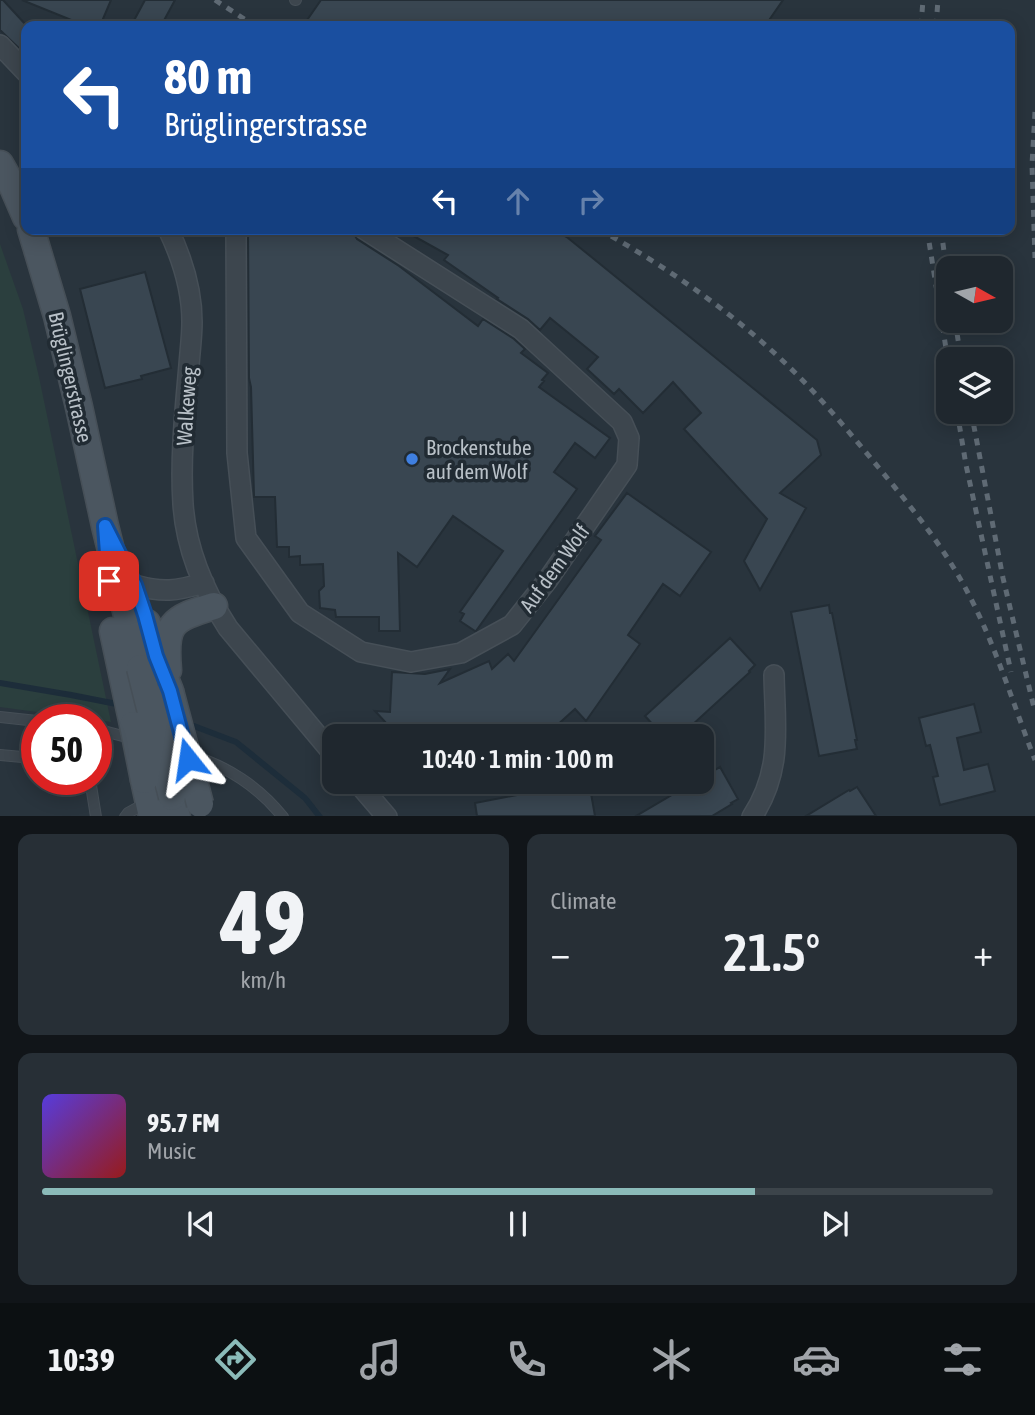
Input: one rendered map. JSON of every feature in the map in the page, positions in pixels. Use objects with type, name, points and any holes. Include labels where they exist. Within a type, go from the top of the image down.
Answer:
[{"type":"main road","points":[[0,164],[21,205]]},
{"type":"main road","name":"Brüglingerstrasse","points":[[33,235],[57,316],[105,526],[153,674],[202,810]]},
{"type":"main road","name":"Brüglingerstrasse","points":[[105,526],[135,585],[156,656],[153,674],[159,803]]},
{"type":"main road","points":[[153,674],[175,622],[209,595]]},
{"type":"street","points":[[0,45],[21,67]]},
{"type":"street","name":"Walkeweg","points":[[171,235],[184,270],[192,321],[182,460],[183,506],[191,551],[209,595],[228,628],[322,741]]},
{"type":"street","name":"Auf dem Wolf","points":[[236,235],[237,453],[246,538],[300,613],[361,652],[411,662],[461,653],[512,625],[547,581],[627,465],[629,438],[622,422],[521,329],[373,235]]},
{"type":"street","points":[[135,585],[155,590],[209,595]]},
{"type":"street","points":[[752,816],[765,794],[772,774],[776,741],[774,675]]},
{"type":"street","points":[[367,794],[386,816]]},
{"type":"lane","points":[[0,717],[21,719]]},
{"type":"lane","points":[[112,733],[208,760],[255,788],[283,816]]},
{"type":"lane","points":[[0,755],[21,757]]},
{"type":"lane","points":[[93,795],[96,816]]},
{"type":"lane","points":[[126,816],[159,803]]},
{"type":"green space","points":[[0,244],[23,309],[39,377],[107,704],[21,704],[21,710],[0,707]]},
{"type":"building","points":[[0,0],[3,0],[22,21],[21,50],[0,30]]},
{"type":"building","points":[[22,0],[111,0],[102,21],[74,21]]},
{"type":"building","points":[[145,0],[175,0],[164,21],[134,21]]},
{"type":"building","points":[[321,0],[783,0],[768,21],[306,21]]},
{"type":"building","points":[[248,235],[355,235],[478,326],[483,319],[514,339],[525,349],[521,353],[548,373],[539,387],[610,438],[595,458],[575,443],[554,472],[577,489],[476,631],[460,621],[464,614],[460,612],[503,551],[453,516],[417,567],[398,553],[400,631],[379,631],[379,617],[336,617],[335,610],[320,608],[319,591],[324,586],[323,564],[300,565],[300,556],[289,557],[289,547],[277,547],[275,497],[254,497],[249,378]]},
{"type":"building","points":[[412,235],[563,235],[817,440],[821,455],[780,493],[806,508],[760,590],[744,561],[767,519],[684,429],[701,413],[673,382],[643,413],[619,389],[614,394],[587,369],[598,357],[550,318],[540,330],[444,260],[448,255]]},
{"type":"building","points":[[145,272],[171,368],[141,376],[142,379],[105,388],[80,289]]},
{"type":"building","points":[[627,493],[711,552],[680,596],[663,584],[628,635],[640,644],[586,721],[575,709],[558,724],[387,724],[375,711],[390,712],[392,672],[425,674],[450,669],[440,683],[489,661],[492,669],[508,654],[514,661],[601,540],[595,536]]},
{"type":"building","points":[[829,605],[857,749],[819,756],[791,612]]},
{"type":"building","points":[[730,638],[755,665],[693,724],[652,724],[645,716]]},
{"type":"building","points":[[974,704],[981,732],[957,738],[964,770],[988,764],[995,791],[940,805],[933,777],[938,776],[919,718]]},
{"type":"building","points":[[720,767],[738,799],[712,816],[636,816],[674,794],[714,794],[714,771]]},
{"type":"building","points":[[857,787],[876,816],[806,816],[849,790]]},
{"type":"building","points":[[522,794],[591,794],[595,816],[477,816],[475,803]]},
{"type":"waterway","points":[[0,683],[122,705]]},
{"type":"waterway","points":[[186,723],[236,742],[305,798],[319,816]]},
{"type":"railway","points":[[215,0],[247,21]]},
{"type":"railway","points":[[921,21],[923,0]]},
{"type":"railway","points":[[936,21],[938,0]]},
{"type":"railway","points":[[1035,112],[1032,165],[1035,258]]},
{"type":"railway","points":[[609,235],[696,290],[763,343],[821,400],[891,483],[938,544],[968,593],[996,654],[1035,760]]},
{"type":"railway","points":[[928,235],[946,347]]},
{"type":"railway","points":[[942,235],[945,256]]},
{"type":"railway","points":[[957,333],[959,347]]},
{"type":"railway","points":[[959,424],[1011,672]]},
{"type":"railway","points":[[973,424],[1003,578],[1035,712]]},
{"type":"place","name":"Brockenstube auf dem Wolf","points":[[412,459]]},
{"type":"route","points":[[109,581],[105,526],[135,585],[156,656],[170,691],[188,759]]}]
